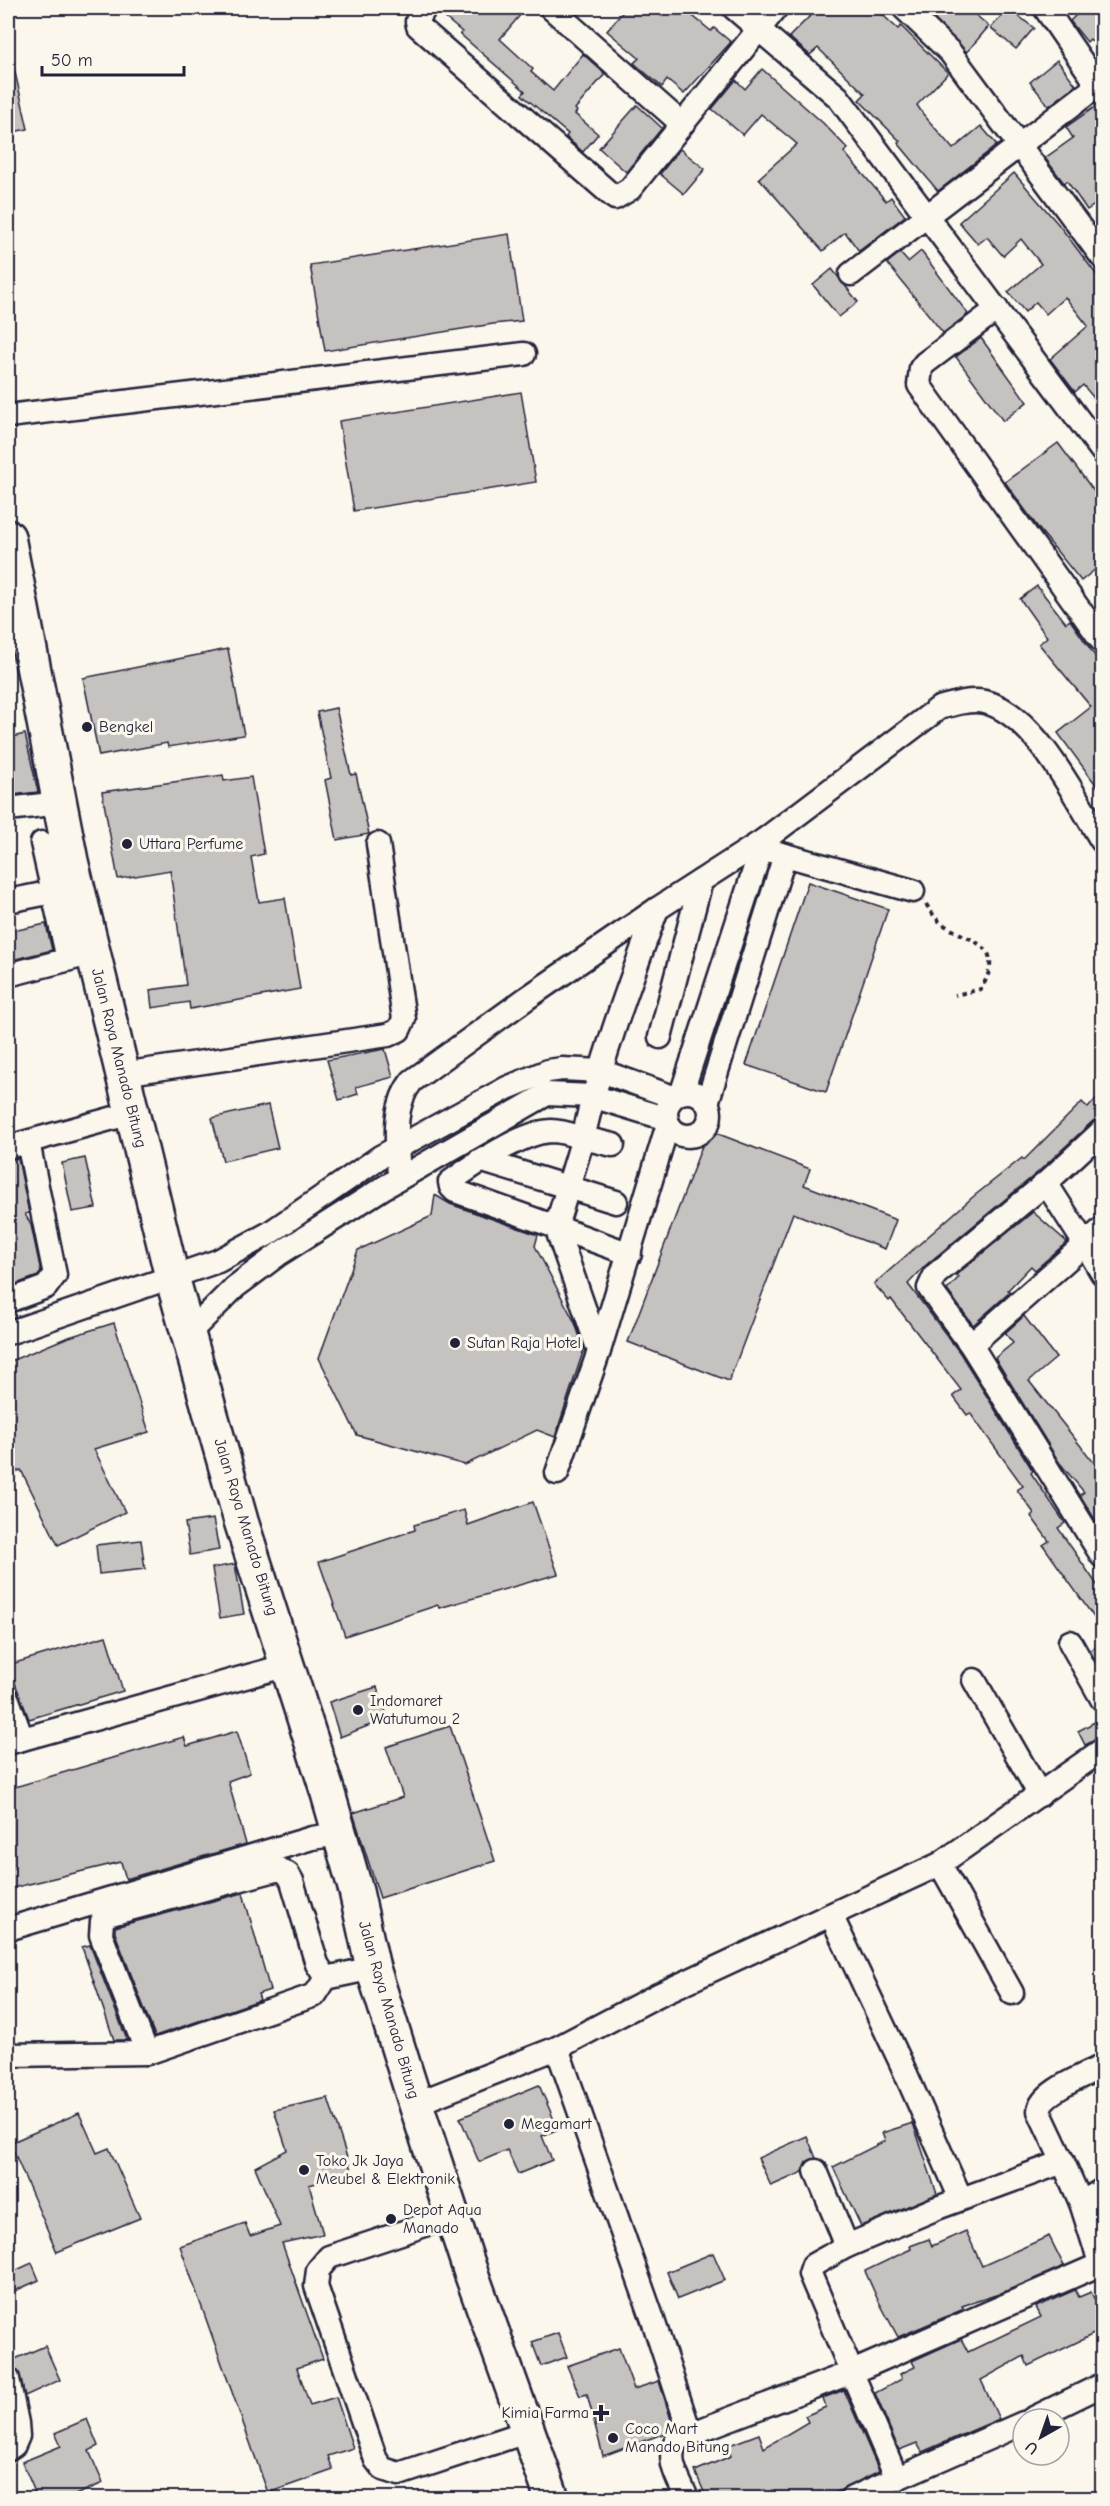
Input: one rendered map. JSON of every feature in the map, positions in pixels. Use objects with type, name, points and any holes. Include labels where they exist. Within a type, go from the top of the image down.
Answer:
[{"type":"highway","name":"Jalan Raya Manado Bitung","points":[[8,537],[16,629],[60,803],[81,956],[122,1074],[172,1277],[190,1332],[241,1521],[288,1665],[356,1891],[373,1968],[452,2216],[552,2499]]},
{"type":"street","points":[[425,8],[417,21],[418,26],[611,197],[619,197],[630,189],[776,8]]},
{"type":"street","points":[[551,8],[682,124]]},
{"type":"street","points":[[734,8],[838,97],[1102,451]]},
{"type":"street","points":[[904,8],[950,52],[1102,256]]},
{"type":"street","points":[[851,274],[1095,86],[1093,78],[1045,8]]},
{"type":"street","points":[[997,309],[925,363],[921,368],[919,385],[1102,642]]},
{"type":"street","points":[[8,416],[524,354]]},
{"type":"street","points":[[399,1178],[399,1105],[404,1091],[412,1081],[527,998],[657,909],[762,844],[939,708],[960,703],[983,702],[1002,708],[1034,734],[1102,841]]},
{"type":"street","points":[[8,809],[60,803]]},
{"type":"street","points":[[8,975],[81,956],[53,892],[42,843]]},
{"type":"street","points":[[122,1074],[388,1035],[399,1030],[404,1019],[378,844]]},
{"type":"street","points":[[762,844],[785,855],[913,891]]},
{"type":"street","points":[[557,1473],[630,1254],[668,1122],[668,1105],[678,1095],[762,844]]},
{"type":"street","points":[[707,1103],[785,855]]},
{"type":"street","points":[[660,1037],[701,881]]},
{"type":"street","points":[[8,901],[53,892]]},
{"type":"street","points":[[599,1350],[556,1227],[583,1138],[592,1096],[657,909]]},
{"type":"street","points":[[8,1333],[218,1261],[268,1234],[380,1157],[507,1088],[548,1071],[562,1069],[601,1071],[678,1095],[700,1096],[707,1103],[710,1112],[708,1122],[702,1130],[684,1135],[675,1132],[668,1122],[592,1096],[547,1094],[399,1178],[279,1254],[235,1287],[190,1332]]},
{"type":"street","points":[[8,1301],[46,1287],[55,1275],[18,1144],[132,1113]]},
{"type":"street","points":[[613,1145],[548,1131],[480,1160],[450,1182],[452,1189],[630,1254]]},
{"type":"street","points":[[1102,1131],[1046,1183],[931,1279],[929,1288],[971,1345],[1102,1556]]},
{"type":"street","points":[[480,1160],[616,1202]]},
{"type":"street","points":[[1046,1183],[1102,1273]]},
{"type":"street","points":[[971,1345],[1102,1229]]},
{"type":"street","points":[[1070,1642],[1102,1699]]},
{"type":"street","points":[[8,1700],[15,1741],[288,1665]]},
{"type":"street","points":[[974,1680],[1040,1795]]},
{"type":"street","points":[[415,2104],[557,2048],[658,1995],[940,1864],[1102,1750]]},
{"type":"street","points":[[8,1929],[312,1838],[339,1834]]},
{"type":"street","points":[[940,1864],[1012,1993]]},
{"type":"street","points":[[147,2053],[101,1935],[102,1921],[107,1915],[279,1869],[288,1874],[292,1881],[317,1964],[326,1978]]},
{"type":"street","points":[[831,1915],[962,2199]]},
{"type":"street","points":[[8,2055],[147,2053],[315,1995],[326,1978],[373,1968]]},
{"type":"street","points":[[557,2048],[690,2433]]},
{"type":"street","points":[[687,2499],[672,2464],[671,2453],[677,2439],[850,2373],[1102,2266],[1081,2203],[1039,2111],[1040,2105],[1047,2096],[1102,2067]]},
{"type":"street","points":[[897,2479],[850,2373],[810,2274],[815,2263],[847,2246],[962,2199],[1063,2162]]},
{"type":"street","points":[[816,2171],[847,2246]]},
{"type":"street","points":[[1081,2203],[1102,2190]]},
{"type":"street","points":[[452,2216],[329,2257],[315,2276],[316,2286],[376,2460],[383,2469],[399,2474],[529,2431]]},
{"type":"street","points":[[8,2379],[18,2436],[14,2445],[8,2449]]},
{"type":"street","points":[[1057,2407],[1102,2385]]},
{"type":"street","points":[[852,2499],[1011,2428]]},
{"type":"path","points":[[913,891],[934,917],[948,927],[979,942],[987,954],[991,964],[988,978],[981,989],[955,994]]},
{"type":"building","points":[[438,8],[526,8],[500,39],[533,69],[531,72],[553,91],[583,54],[605,74],[575,109],[577,111],[575,114],[598,134],[583,152],[566,137],[568,134],[522,95],[525,91],[460,34],[462,32],[438,12]]},
{"type":"building","points":[[626,8],[683,8],[711,31],[714,28],[731,42],[684,94],[667,80],[662,87],[634,63],[639,58],[607,31]]},
{"type":"building","points":[[818,8],[875,8],[898,29],[901,26],[948,73],[917,105],[923,114],[953,149],[981,126],[997,145],[938,191],[898,143],[900,141],[859,100],[865,94],[818,48],[810,55],[789,37]]},
{"type":"building","points":[[923,8],[967,8],[989,26],[967,52]]},
{"type":"building","points":[[1008,8],[1034,28],[1016,49],[991,28]]},
{"type":"building","points":[[1083,8],[1102,8],[1102,52],[1090,39],[1087,42],[1070,21]]},
{"type":"building","points":[[1057,60],[1076,85],[1049,106],[1030,82]]},
{"type":"building","points":[[8,68],[14,68],[28,129],[8,133]]},
{"type":"building","points":[[762,69],[823,123],[848,149],[844,152],[886,201],[891,197],[905,216],[859,251],[845,232],[823,251],[759,178],[797,144],[761,114],[743,135],[712,109],[736,80],[745,89]]},
{"type":"building","points":[[1102,102],[1102,200],[1087,210],[1067,181],[1064,183],[1045,158],[1073,138],[1066,127]]},
{"type":"building","points":[[637,105],[662,128],[626,172],[599,148]]},
{"type":"building","points":[[680,149],[705,169],[684,194],[660,174]]},
{"type":"building","points":[[1014,173],[1059,225],[1102,282],[1102,389],[1093,397],[1083,385],[1075,392],[1050,359],[1088,326],[1065,297],[1046,314],[1036,302],[1025,312],[1008,292],[1041,264],[1021,239],[1003,256],[987,237],[978,244],[959,222]]},
{"type":"building","points":[[509,234],[522,321],[325,351],[310,265]]},
{"type":"building","points":[[921,251],[968,314],[943,333],[887,263],[900,253],[908,262]]},
{"type":"building","points":[[832,269],[858,302],[839,317],[813,285]]},
{"type":"building","points":[[981,338],[1027,402],[1003,421],[956,357]]},
{"type":"building","points":[[521,392],[536,482],[354,511],[339,421]]},
{"type":"building","points":[[1058,443],[1102,502],[1102,564],[1081,581],[1005,482]]},
{"type":"building","points":[[1037,586],[1066,623],[1070,620],[1102,666],[1102,793],[1058,733],[1091,707],[1039,644],[1047,637],[1020,599]]},
{"type":"building","points":[[228,649],[244,735],[168,747],[167,743],[99,756],[83,678]]},
{"type":"building","points":[[336,708],[351,775],[356,774],[369,834],[337,840],[325,780],[331,778],[317,712]]},
{"type":"building","points":[[25,734],[38,792],[12,795],[8,738]]},
{"type":"building","points":[[223,775],[224,781],[251,777],[264,854],[251,857],[259,902],[285,898],[300,989],[190,1009],[189,1002],[152,1008],[150,990],[186,985],[170,870],[118,879],[102,792]]},
{"type":"building","points":[[808,882],[888,909],[826,1092],[746,1065]]},
{"type":"building","points":[[46,924],[52,950],[8,961],[8,932]]},
{"type":"building","points":[[385,1049],[393,1077],[356,1087],[358,1094],[339,1100],[327,1060]]},
{"type":"building","points":[[1102,1092],[1102,1118],[1093,1121],[1037,1173],[926,1265],[908,1284],[960,1353],[1033,1471],[1031,1473],[1065,1523],[1058,1528],[1102,1592],[1102,1629],[1043,1545],[1049,1541],[1031,1516],[1034,1513],[1017,1490],[1023,1486],[970,1413],[967,1415],[953,1396],[961,1390],[891,1299],[889,1301],[874,1284],[974,1196],[1022,1158],[1024,1160],[1082,1102],[1088,1108]]},
{"type":"building","points":[[268,1105],[278,1148],[223,1161],[212,1118]]},
{"type":"building","points":[[708,1130],[810,1169],[804,1185],[896,1220],[885,1249],[793,1213],[729,1381],[628,1342]]},
{"type":"building","points":[[18,1158],[29,1213],[25,1214],[31,1225],[41,1272],[38,1276],[8,1287],[8,1160]]},
{"type":"building","points":[[85,1158],[96,1208],[72,1212],[62,1163]]},
{"type":"building","name":"Sutan Raja Hotel","points":[[435,1195],[450,1204],[538,1235],[535,1246],[575,1323],[584,1349],[555,1437],[537,1430],[465,1465],[357,1435],[319,1358],[358,1250],[432,1216]]},
{"type":"building","points":[[1033,1212],[1067,1242],[1035,1270],[1031,1266],[1008,1290],[1010,1292],[973,1325],[947,1290],[959,1277],[956,1275]]},
{"type":"building","points":[[1024,1316],[1056,1358],[1029,1381],[1095,1464],[1102,1458],[1102,1531],[1080,1495],[1084,1492],[1059,1462],[995,1358],[1013,1343],[1005,1333]]},
{"type":"building","points":[[114,1323],[149,1432],[94,1449],[125,1512],[58,1545],[21,1470],[8,1475],[8,1362],[66,1338]]},
{"type":"building","points":[[533,1502],[558,1574],[439,1608],[438,1605],[345,1636],[319,1562],[415,1530],[414,1525],[464,1510],[468,1525]]},
{"type":"building","points":[[213,1519],[219,1550],[190,1555],[185,1523]]},
{"type":"building","points":[[141,1540],[145,1569],[99,1574],[96,1545]]},
{"type":"building","points":[[235,1564],[244,1614],[220,1618],[212,1568]]},
{"type":"building","points":[[106,1636],[123,1691],[29,1719],[8,1665]]},
{"type":"building","points":[[1102,1642],[1102,1672],[1090,1651]]},
{"type":"building","name":"Indomaret Watutumou 2","points":[[377,1687],[388,1718],[340,1737],[329,1702]]},
{"type":"building","points":[[1102,1718],[1102,1737],[1085,1745],[1078,1731]]},
{"type":"building","points":[[450,1726],[495,1861],[380,1898],[353,1813],[403,1797],[386,1747]]},
{"type":"building","points":[[237,1731],[250,1773],[228,1781],[246,1844],[126,1879],[121,1862],[8,1889],[8,1789],[184,1737],[187,1746]]},
{"type":"building","points":[[243,1893],[270,1990],[258,1994],[260,2000],[155,2036],[115,1933],[115,1927]]},
{"type":"building","points":[[90,1945],[127,2040],[114,2040],[82,1947]]},
{"type":"building","name":"Megamart","points":[[539,2085],[558,2129],[542,2136],[552,2160],[518,2174],[507,2150],[479,2162],[460,2118]]},
{"type":"building","points":[[328,2098],[352,2173],[309,2185],[323,2234],[282,2243],[323,2359],[297,2368],[310,2405],[336,2397],[353,2448],[328,2456],[333,2470],[268,2493],[180,2246],[245,2223],[250,2236],[280,2226],[255,2167],[287,2150],[274,2110]]},
{"type":"building","points":[[79,2113],[97,2153],[109,2148],[140,2218],[57,2252],[10,2143]]},
{"type":"building","points":[[913,2123],[937,2194],[861,2226],[833,2167],[885,2141],[882,2133]]},
{"type":"building","points":[[807,2136],[816,2158],[806,2162],[803,2172],[771,2186],[758,2158]]},
{"type":"building","points":[[966,2231],[982,2266],[1049,2236],[1064,2266],[999,2294],[962,2306],[964,2309],[898,2337],[865,2271],[911,2249],[910,2246],[929,2239],[932,2246]]},
{"type":"building","points":[[713,2253],[725,2280],[678,2299],[667,2272]]},
{"type":"building","points":[[32,2263],[39,2280],[8,2294],[8,2274]]},
{"type":"building","points":[[1075,2290],[1079,2297],[1091,2292],[1102,2316],[1102,2330],[1028,2366],[1024,2356],[981,2380],[999,2419],[922,2452],[917,2443],[899,2450],[875,2393],[902,2379],[900,2374],[915,2367],[912,2361],[961,2339],[968,2352],[1041,2317],[1036,2307]]},
{"type":"building","points":[[558,2333],[567,2357],[541,2366],[532,2342]]},
{"type":"building","points":[[45,2346],[60,2380],[25,2396],[18,2371],[8,2362]]},
{"type":"building","points":[[619,2348],[634,2389],[659,2381],[673,2426],[665,2433],[603,2456],[587,2394],[580,2396],[567,2366]]},
{"type":"building","points":[[844,2390],[879,2471],[823,2499],[707,2499],[695,2471],[731,2456],[727,2446],[759,2434],[764,2448],[808,2422],[805,2416],[826,2407],[823,2398]]},
{"type":"building","points":[[87,2419],[98,2446],[89,2451],[103,2483],[66,2499],[38,2499],[22,2462],[61,2446],[55,2433]]},
{"type":"place","name":"Bengkel","points":[[87,727]]},
{"type":"place","name":"Uttara Perfume","points":[[127,844]]},
{"type":"place","name":"Sutan Raja Hotel","points":[[455,1343]]},
{"type":"place","name":"Indomaret Watutumou 2","points":[[358,1710]]},
{"type":"place","name":"Megamart","points":[[509,2124]]},
{"type":"place","name":"Toko Jk Jaya Meubel & Elektronik","points":[[304,2170]]},
{"type":"place","name":"Depot Aqua Manado","points":[[391,2219]]},
{"type":"place","name":"Kimia Farma","points":[[601,2413]]},
{"type":"place","name":"Coco Mart Manado Bitung","points":[[613,2438]]}]
